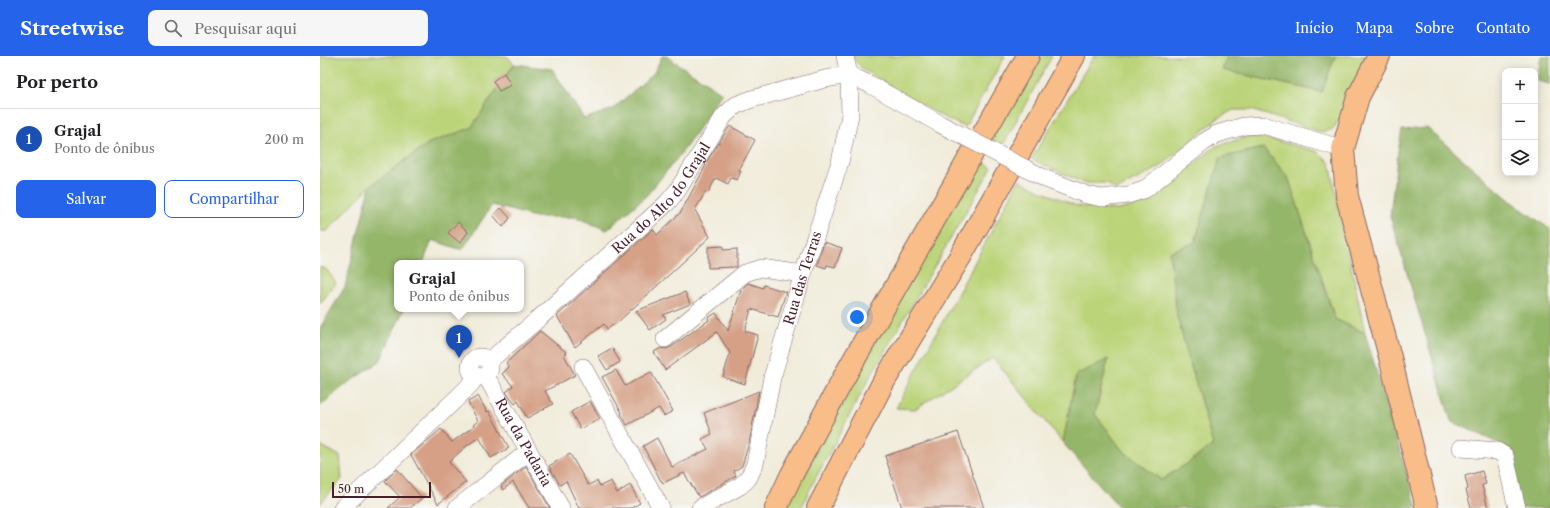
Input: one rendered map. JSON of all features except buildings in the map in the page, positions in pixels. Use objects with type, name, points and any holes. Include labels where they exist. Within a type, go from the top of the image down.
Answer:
[{"type":"main road","points":[[776,508],[790,476],[848,370],[1028,56]]},
{"type":"main road","points":[[818,508],[884,380],[960,256],[1074,56]]},
{"type":"main road","points":[[1379,56],[1358,97],[1343,149],[1347,196],[1390,356],[1428,508]]},
{"type":"street","name":"Rua das Terras","points":[[700,508],[740,486],[748,479],[755,464],[772,378],[803,274],[840,162],[850,115],[849,76],[845,56]]},
{"type":"street","points":[[849,76],[870,84],[940,124],[1046,179],[1087,196],[1102,198],[1128,196],[1144,190],[1204,142],[1217,134],[1244,126],[1262,125],[1343,149]]},
{"type":"street","name":"Rua do Alto do Grajal","points":[[342,508],[536,321],[667,203],[677,191],[724,116],[736,105],[752,99],[825,79],[849,76]]},
{"type":"street","points":[[664,339],[745,273],[761,268],[803,274]]},
{"type":"street","points":[[583,367],[661,508]]},
{"type":"street","name":"Rua da Padaria","points":[[483,371],[561,508]]},
{"type":"street","points":[[1461,448],[1497,451],[1505,456],[1517,508]]},
{"type":"street","points":[[457,508],[528,451]]},
{"type":"green space","points":[[320,56],[507,56],[514,64],[471,128],[429,143],[370,186],[327,231],[320,231]]},
{"type":"green space","points":[[662,56],[666,56],[722,93],[686,147],[647,195],[607,230],[575,217],[535,217],[492,205],[462,250],[432,240],[424,260],[394,260],[394,312],[403,312],[380,361],[349,382],[320,406],[320,328],[345,287],[370,186],[429,143],[471,128],[514,64],[552,69],[584,119],[613,109],[654,73]]},
{"type":"green space","points":[[850,56],[1005,56],[965,127],[943,117],[864,70]]},
{"type":"green space","points":[[1038,56],[1052,56],[1003,145],[991,139]]},
{"type":"green space","points":[[1094,56],[1227,56],[1223,70],[1321,92],[1335,56],[1373,56],[1333,129],[1321,132],[1251,110],[1233,110],[1217,119],[1160,167],[1116,190],[1107,183],[1084,183],[1031,159]]},
{"type":"green space","points":[[1227,56],[1335,56],[1322,92],[1222,70]]},
{"type":"green space","points":[[1541,56],[1550,56],[1550,84],[1538,81]]},
{"type":"green space","points":[[1427,128],[1513,203],[1550,229],[1550,508],[1521,508],[1506,447],[1451,421],[1390,216],[1402,130]]},
{"type":"green space","points":[[1247,137],[1262,137],[1319,152],[1330,163],[1365,333],[1335,319],[1288,177],[1263,148],[1220,158],[1195,242],[1177,316],[1213,445],[1188,463],[1161,480],[1122,450],[1095,414],[1108,360],[1076,375],[1063,443],[993,358],[915,409],[896,408],[1019,180],[1077,206],[1119,210],[1149,201],[1216,146]]},
{"type":"green space","points":[[1263,148],[1288,177],[1335,319],[1365,333],[1417,508],[1120,508],[1063,443],[1076,375],[1108,359],[1095,414],[1122,450],[1161,480],[1213,445],[1177,316],[1169,252],[1195,242],[1220,158]]},
{"type":"green space","points":[[978,160],[992,167],[870,377],[801,508],[786,508],[881,331]]},
{"type":"green space","points":[[320,267],[326,269],[336,283],[320,304]]},
{"type":"green space","points":[[320,445],[340,456],[342,479],[320,504]]},
{"type":"place","name":"Grajal","points":[[459,358]]}]
